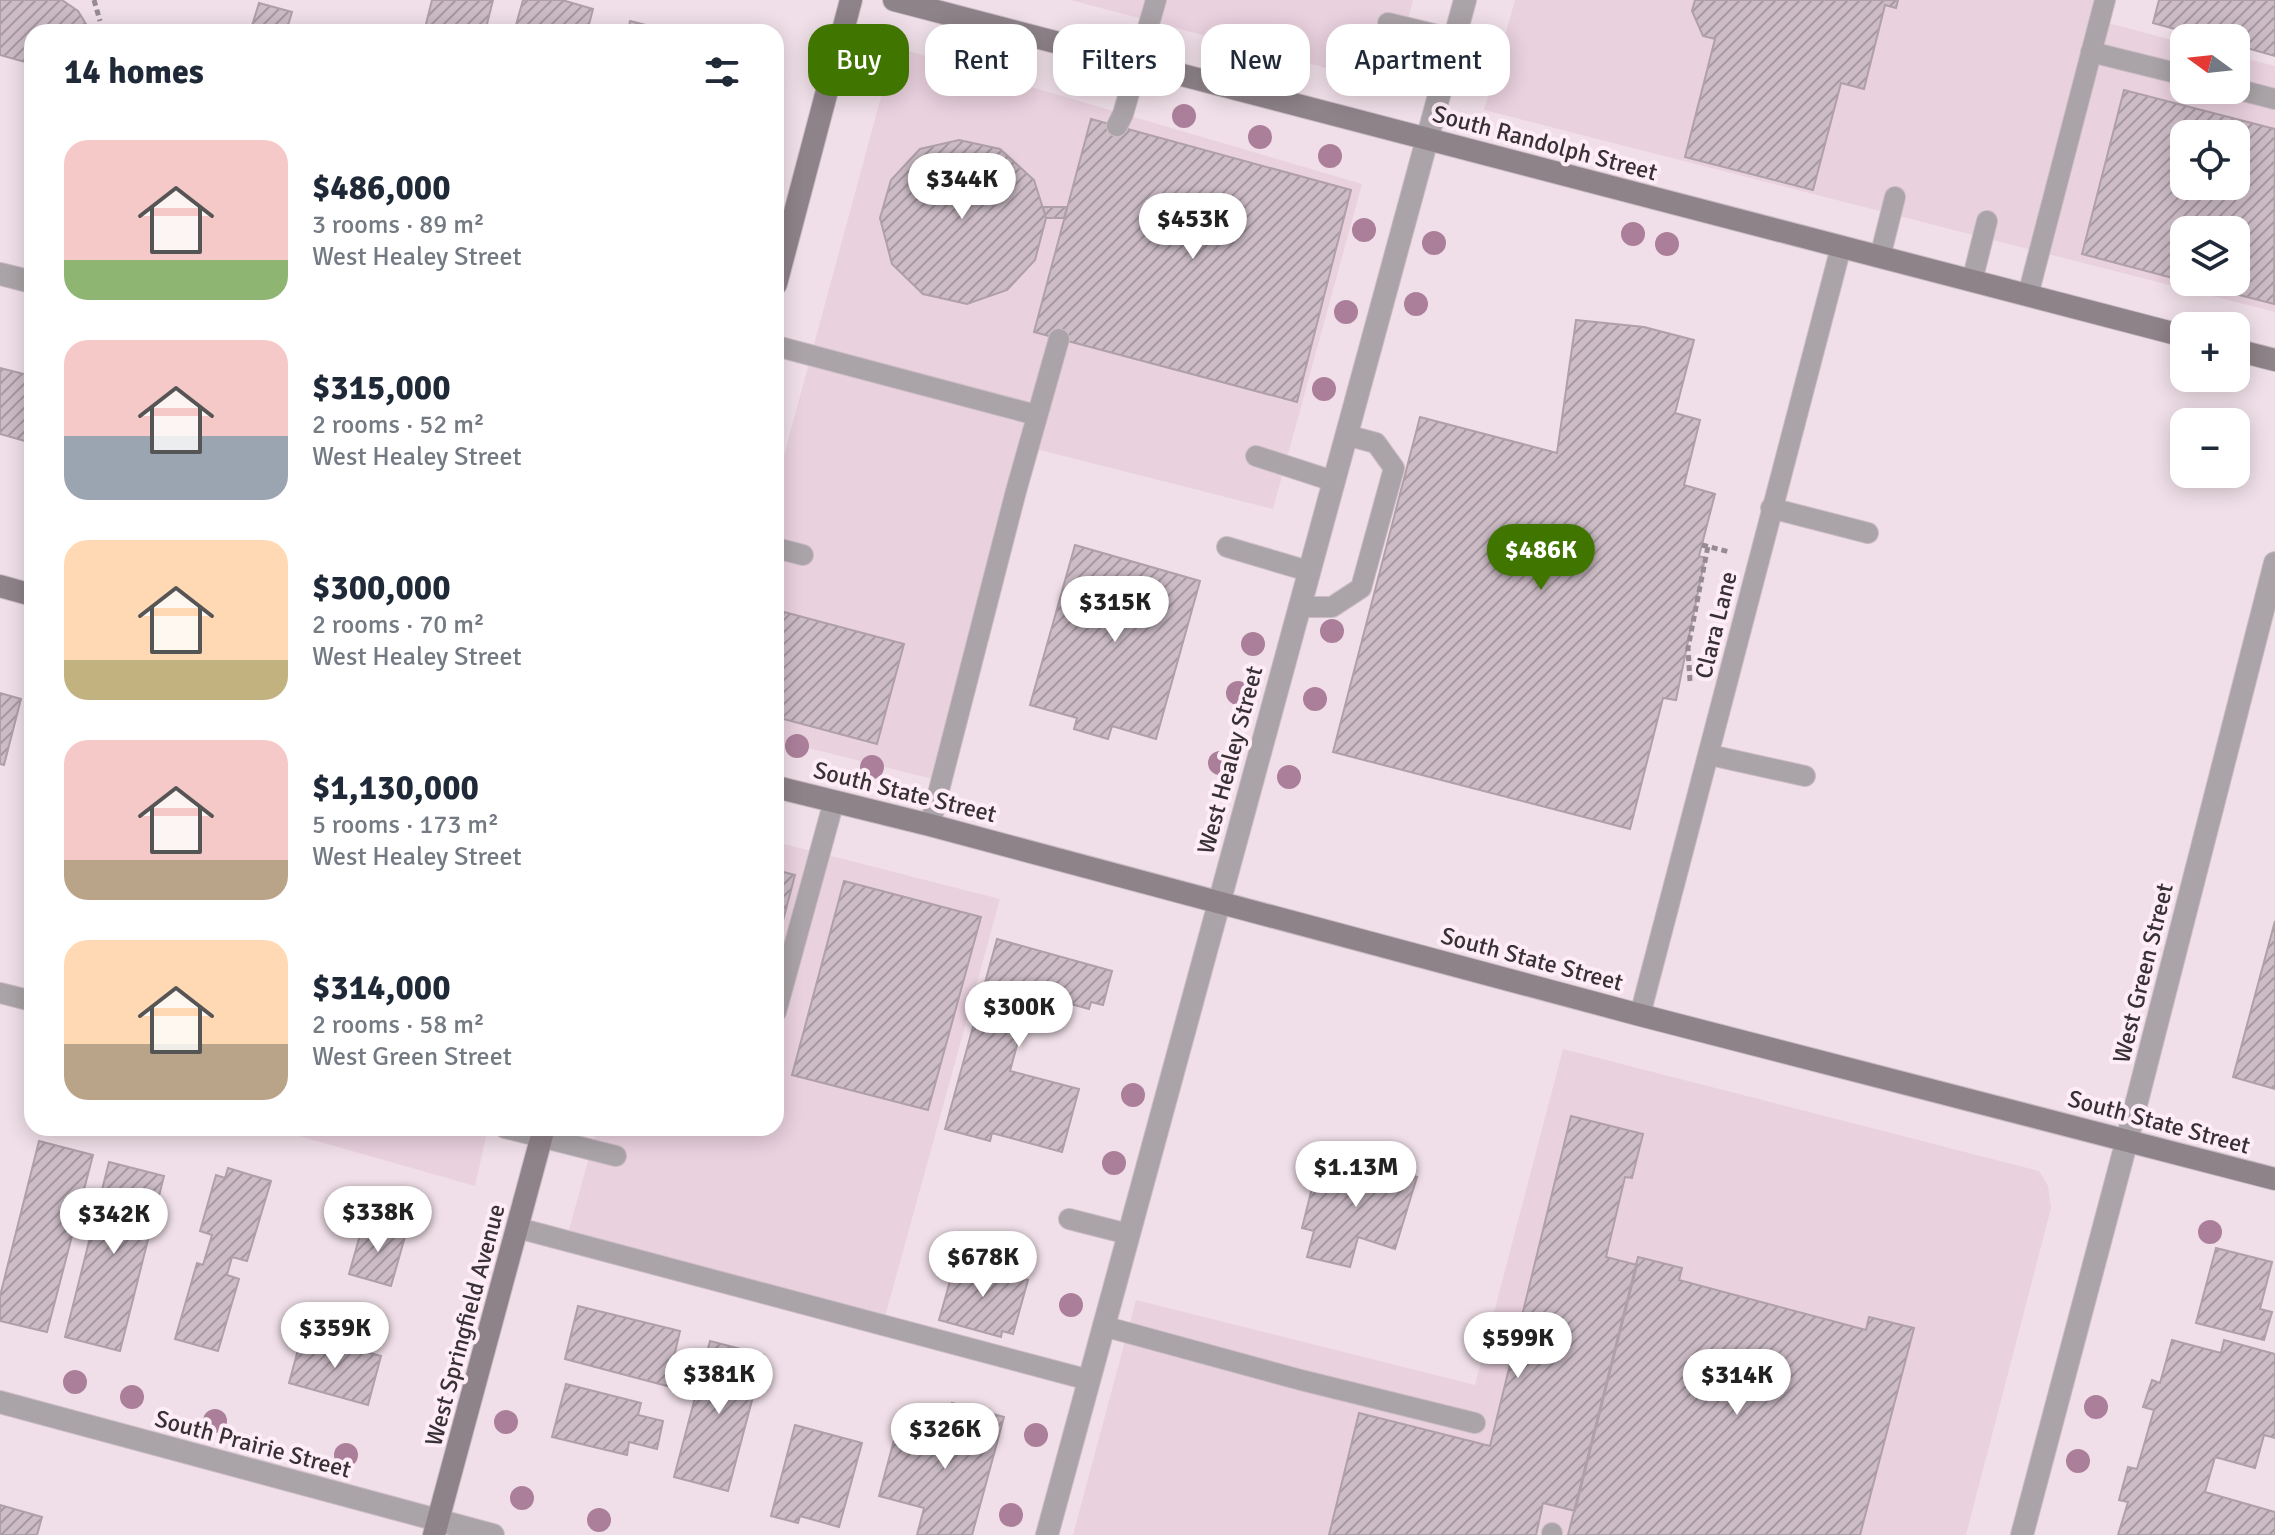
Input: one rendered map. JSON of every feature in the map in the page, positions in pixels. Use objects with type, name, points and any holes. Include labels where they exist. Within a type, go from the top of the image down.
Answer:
[{"type":"main road","points":[[784,254],[851,0]]},
{"type":"main road","name":"South Randolph Street","points":[[894,0],[1053,42]]},
{"type":"main road","name":"South Randolph Street","points":[[1185,77],[2170,332]]},
{"type":"main road","points":[[2250,354],[2275,360]]},
{"type":"main road","points":[[0,586],[24,593]]},
{"type":"main road","name":"South State Street","points":[[784,789],[2275,1179]]},
{"type":"main road","name":"West Springfield Avenue","points":[[436,1528],[542,1136]]},
{"type":"street","name":"West Healey Street","points":[[1458,24],[1465,0]]},
{"type":"street","name":"West Healey Street","points":[[1047,1535],[1439,96]]},
{"type":"street","points":[[0,274],[24,280]]},
{"type":"street","name":"West Green Street","points":[[2022,1535],[2275,563]]},
{"type":"street","name":"South Prairie Street","points":[[0,1402],[436,1528],[493,1535]]},
{"type":"lane","points":[[1149,24],[1156,0]]},
{"type":"lane","points":[[2028,295],[2105,0]]},
{"type":"lane","points":[[1388,23],[1392,24]]},
{"type":"lane","points":[[2091,52],[2170,72]]},
{"type":"lane","points":[[2250,93],[2275,99]]},
{"type":"lane","points":[[1117,126],[1127,96]]},
{"type":"lane","points":[[1880,257],[1895,197]]},
{"type":"lane","points":[[1972,281],[1987,221]]},
{"type":"lane","name":"Clara Lane","points":[[1640,1015],[1841,247]]},
{"type":"lane","points":[[930,825],[1036,415],[1059,339]]},
{"type":"lane","points":[[784,348],[1036,415]]},
{"type":"lane","points":[[1299,607],[1332,607],[1361,588],[1394,468],[1376,443],[1346,435]]},
{"type":"lane","points":[[1256,456],[1333,481]]},
{"type":"lane","points":[[1771,508],[1868,533]]},
{"type":"lane","points":[[1227,547],[1308,571]]},
{"type":"lane","points":[[784,550],[803,555]]},
{"type":"lane","points":[[1710,755],[1805,776]]},
{"type":"lane","points":[[784,983],[834,801]]},
{"type":"lane","points":[[0,993],[24,999]]},
{"type":"lane","points":[[553,1136],[616,1156]]},
{"type":"lane","points":[[1069,1219],[1128,1234]]},
{"type":"lane","points":[[518,1228],[1089,1380]]},
{"type":"lane","points":[[1103,1326],[1475,1423]]},
{"type":"path","points":[[94,0],[100,21]]},
{"type":"path","points":[[1690,681],[1688,648],[1705,546],[1730,552]]},
{"type":"shaded area","points":[[1071,0],[1413,0],[1407,24],[1326,24],[1326,68],[1310,64],[1310,24],[1201,24],[1201,35],[1185,30],[1185,24],[1161,24]]},
{"type":"shaded area","points":[[1515,0],[2105,0],[2100,21],[2170,39],[2170,104],[2250,104],[2250,60],[2275,66],[2275,312],[2212,296],[2250,296],[2250,216],[2170,216],[2170,285],[1484,110],[1488,96],[1510,96],[1508,24]]},
{"type":"shaded area","points":[[909,51],[925,56],[925,96],[1037,96],[1037,89],[1053,93],[1053,96],[1062,96],[1362,184],[1273,509],[1028,447],[941,781],[784,742],[784,455],[881,96],[909,96]]},
{"type":"shaded area","points":[[784,844],[1000,899],[883,1324],[566,1241],[595,1136],[784,1136]]},
{"type":"shaded area","points":[[1563,1049],[2039,1171],[2048,1186],[2051,1208],[1966,1535],[1073,1535],[1136,1300],[1475,1385]]},
{"type":"shaded area","points":[[299,1136],[486,1136],[475,1186]]},
{"type":"building","points":[[0,0],[62,0],[78,11],[86,24],[24,24],[24,62],[0,55]]},
{"type":"building","points":[[432,0],[493,0],[487,24],[426,24]]},
{"type":"building","points":[[523,0],[562,0],[593,9],[589,24],[516,24]]},
{"type":"building","points":[[1695,0],[1898,0],[1896,8],[1885,5],[1864,89],[1841,83],[1813,190],[1685,157],[1715,39],[1703,36],[1692,11]]},
{"type":"building","points":[[2159,0],[2275,0],[2275,56],[2250,49],[2250,24],[2170,24],[2170,28],[2153,23]]},
{"type":"building","points":[[259,3],[292,12],[288,24],[252,24]]},
{"type":"building","points":[[2124,90],[2240,120],[2170,120],[2170,200],[2250,200],[2250,123],[2275,129],[2274,304],[2243,296],[2250,296],[2250,216],[2170,216],[2170,277],[2082,254]]},
{"type":"building","points":[[1091,119],[1351,190],[1297,402],[1034,332]]},
{"type":"building","points":[[959,140],[1000,149],[1034,180],[1046,218],[1035,260],[1007,290],[967,304],[923,294],[892,264],[880,218],[891,180],[920,149]]},
{"type":"building","points":[[1043,207],[1067,207],[1064,218],[1046,218]]},
{"type":"building","points":[[1576,320],[1644,327],[1694,340],[1675,413],[1700,420],[1684,485],[1715,494],[1699,556],[1705,558],[1676,700],[1663,698],[1630,829],[1333,752],[1420,417],[1557,453]]},
{"type":"building","points":[[0,368],[24,374],[24,441],[0,434]]},
{"type":"building","points":[[1075,545],[1200,581],[1156,739],[1112,726],[1108,739],[1074,729],[1077,718],[1030,705]]},
{"type":"building","points":[[784,612],[904,644],[877,744],[784,719]]},
{"type":"building","points":[[0,693],[21,699],[4,765],[0,764]]},
{"type":"building","points":[[784,872],[795,875],[784,917]]},
{"type":"building","points":[[844,881],[981,917],[928,1110],[792,1075]]},
{"type":"building","points":[[2275,921],[2275,1089],[2233,1077]]},
{"type":"building","points":[[997,939],[1112,971],[1103,1005],[1091,1002],[1089,1009],[1031,993],[1010,1071],[1079,1089],[1062,1152],[992,1133],[990,1141],[945,1129]]},
{"type":"building","points":[[1571,1116],[1643,1134],[1632,1178],[1625,1177],[1606,1257],[1637,1265],[1575,1511],[1543,1503],[1536,1535],[1329,1535],[1359,1413],[1490,1446]]},
{"type":"building","points":[[39,1141],[93,1155],[47,1332],[0,1321],[0,1296]]},
{"type":"building","points":[[1334,1155],[1417,1177],[1395,1249],[1358,1237],[1350,1267],[1307,1257],[1314,1231],[1302,1228],[1313,1184],[1323,1187]]},
{"type":"building","points":[[109,1162],[164,1176],[120,1351],[65,1337]]},
{"type":"building","points":[[228,1168],[271,1181],[247,1261],[232,1257],[227,1275],[239,1279],[218,1351],[175,1339],[197,1263],[203,1265],[212,1235],[200,1231],[216,1175],[225,1178]]},
{"type":"building","points":[[364,1221],[406,1233],[391,1286],[349,1274]]},
{"type":"building","points":[[2216,1248],[2272,1262],[2260,1309],[2272,1312],[2264,1340],[2196,1323]]},
{"type":"building","points":[[1638,1257],[1682,1268],[1679,1280],[1866,1330],[1869,1317],[1914,1328],[1860,1535],[1568,1535]]},
{"type":"building","points":[[956,1260],[1028,1280],[1013,1334],[1002,1331],[1001,1337],[939,1320]]},
{"type":"building","points":[[578,1306],[680,1331],[667,1386],[565,1359]]},
{"type":"building","points":[[302,1335],[381,1356],[368,1405],[289,1383]]},
{"type":"building","points":[[2172,1340],[2221,1353],[2224,1340],[2275,1354],[2275,1438],[2264,1435],[2255,1468],[2215,1457],[2205,1492],[2275,1512],[2275,1535],[2118,1535],[2128,1502],[2119,1500],[2128,1467],[2137,1469],[2154,1410],[2143,1407],[2152,1380],[2160,1383]]},
{"type":"building","points":[[710,1341],[764,1355],[728,1491],[674,1477]]},
{"type":"building","points":[[566,1384],[641,1403],[638,1415],[663,1421],[657,1449],[629,1442],[627,1455],[552,1437]]},
{"type":"building","points":[[952,1403],[1004,1417],[972,1535],[917,1535],[924,1508],[879,1496],[897,1429],[942,1441]]},
{"type":"building","points":[[795,1425],[862,1443],[839,1527],[800,1516],[798,1523],[771,1516]]},
{"type":"building","points":[[0,1505],[42,1517],[37,1535],[0,1535]]}]
